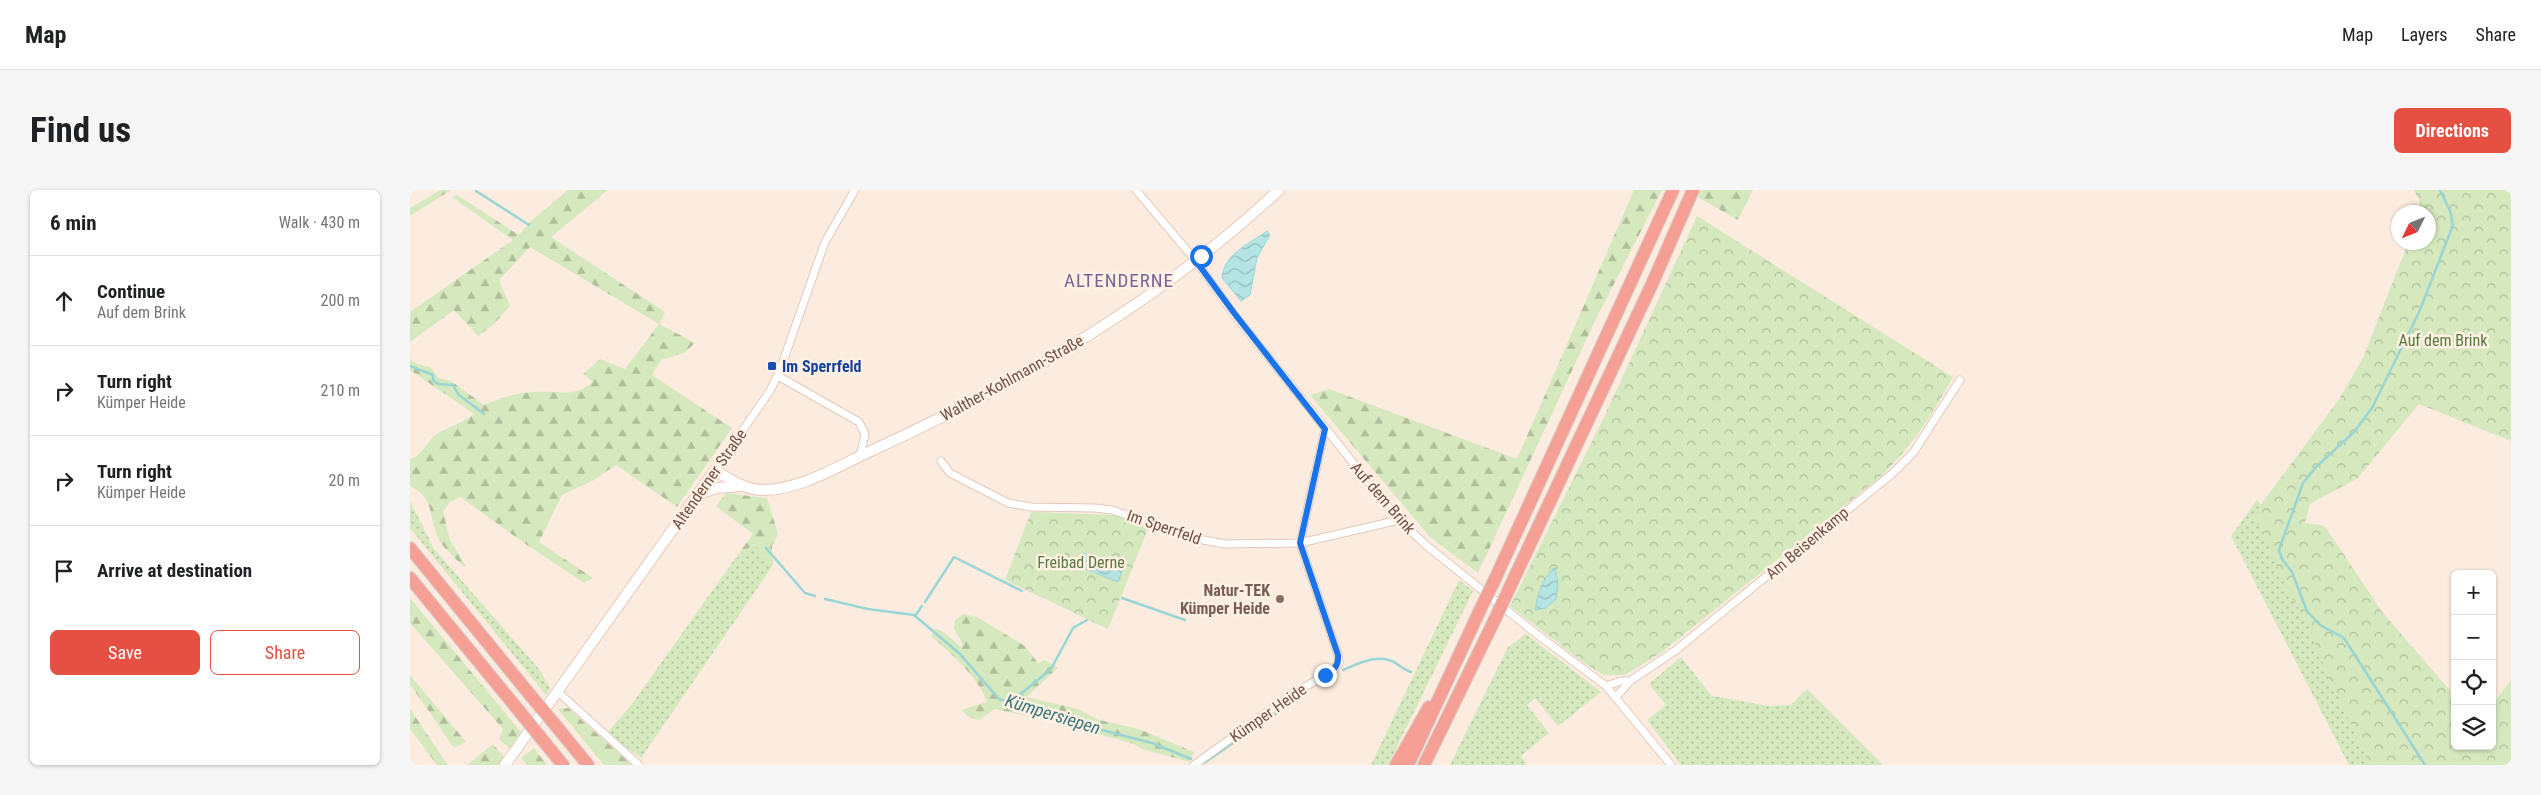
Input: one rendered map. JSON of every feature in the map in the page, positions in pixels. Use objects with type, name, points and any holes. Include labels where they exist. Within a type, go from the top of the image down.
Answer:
[{"type":"highway","points":[[1408,765],[1673,190]]},
{"type":"highway","points":[[1424,765],[1494,621],[1652,284],[1693,190]]},
{"type":"highway","points":[[410,548],[588,765]]},
{"type":"highway","points":[[410,578],[563,765]]},
{"type":"highway","points":[[1396,765],[1422,716],[1446,683]]},
{"type":"main road","name":"Walther-Kohlmann-Straße","points":[[715,470],[743,486],[762,490],[781,488],[860,456],[988,394],[1051,359],[1138,304],[1196,261],[1279,190]]},
{"type":"main road","name":"Altenderner Straße","points":[[505,765],[715,470]]},
{"type":"main road","points":[[698,495],[726,486],[743,486]]},
{"type":"street","name":"Altenderner Straße","points":[[715,470],[766,398],[778,376],[815,265],[825,242],[855,190]]},
{"type":"street","name":"Auf dem Brink","points":[[1136,190],[1196,261],[1234,313],[1399,520],[1427,546],[1534,632],[1606,686],[1671,765]]},
{"type":"street","points":[[778,376],[859,422],[865,434],[860,456]]},
{"type":"street","name":"Am Beisenkamp","points":[[1616,698],[1630,681],[1676,650],[1893,473],[1913,453],[1960,380]]},
{"type":"street","points":[[1300,543],[1325,429]]},
{"type":"street","name":"Im Sperrfeld","points":[[941,461],[950,473],[1008,503],[1030,507],[1112,510],[1192,538],[1225,544],[1300,543],[1399,520]]},
{"type":"street","name":"Kümper Heide","points":[[1194,765],[1290,696],[1334,670],[1339,662],[1300,543]]},
{"type":"street","name":"Am Beisenkamp","points":[[1606,686],[1621,681],[1630,681]]},
{"type":"street","points":[[558,692],[639,765]]},
{"type":"green space","points":[[441,190],[451,190],[410,216],[410,208]]},
{"type":"green space","points":[[568,190],[608,190],[551,237],[665,312],[659,324],[530,247],[499,280],[510,306],[493,325],[478,336],[454,310],[410,342],[410,312],[513,240],[452,197],[457,195],[519,235],[529,223]]},
{"type":"green space","points":[[1634,190],[1662,190],[1595,321],[1478,573],[1431,538],[1310,395],[1329,389],[1517,459]]},
{"type":"green space","points":[[1685,190],[1753,190],[1738,220]]},
{"type":"green space","name":"Auf dem Brink","points":[[2414,190],[2511,190],[2511,441],[2419,404],[2358,478],[2310,504],[2305,523],[2321,525],[2326,528],[2383,613],[2451,691],[2451,750],[2496,750],[2496,700],[2511,680],[2511,765],[2370,765],[2328,676],[2308,624],[2289,593],[2254,514],[2339,399],[2363,358],[2405,250],[2436,250],[2436,205],[2419,205],[2419,200]]},
{"type":"green space","points":[[1697,216],[1953,377],[1921,430],[1880,477],[1662,652],[1625,675],[1604,675],[1587,665],[1510,606],[1605,415]]},
{"type":"green space","points":[[659,324],[695,343],[684,353],[661,360],[652,375],[732,428],[677,507],[616,465],[592,481],[562,495],[539,542],[593,578],[584,583],[460,497],[450,502],[443,512],[450,540],[466,566],[464,567],[447,551],[439,540],[428,503],[418,491],[410,486],[410,459],[420,453],[437,434],[474,414],[410,370],[410,359],[417,364],[430,367],[439,378],[451,381],[484,405],[520,393],[542,391],[564,393],[578,391],[593,382],[583,374],[600,359],[625,369]]},
{"type":"green space","points":[[726,493],[767,498],[778,534],[772,546],[773,565],[754,544],[734,560],[753,534],[716,506]]},
{"type":"green space","points":[[2257,500],[2451,741],[2452,750],[2440,765],[2349,765],[2231,536]]},
{"type":"green space","points":[[410,501],[434,549],[539,669],[550,688],[546,695],[410,528]]},
{"type":"green space","name":"Freibad Derne","points":[[1031,512],[1117,515],[1149,526],[1108,629],[1005,580]]},
{"type":"green space","points":[[754,544],[773,565],[641,758],[607,733],[632,704],[734,560]]},
{"type":"green space","points":[[1459,580],[1473,591],[1388,765],[1371,765]]},
{"type":"green space","points":[[410,598],[521,732],[510,749],[499,739],[503,729],[410,623]]},
{"type":"green space","points":[[963,614],[977,617],[1025,646],[1038,663],[1045,660],[1058,668],[1026,697],[1078,709],[1099,720],[1139,729],[1194,752],[1190,762],[1059,723],[995,709],[979,720],[970,718],[961,710],[987,702],[983,692],[963,666],[931,636],[935,629],[942,631],[961,647],[963,644],[954,629],[955,620]]},
{"type":"green space","points":[[1526,634],[1601,692],[1558,726],[1535,698],[1527,705],[1549,733],[1521,756],[1527,765],[1450,765],[1508,647]]},
{"type":"green space","points":[[1681,657],[1712,696],[1770,706],[1791,705],[1807,689],[1883,765],[1681,765],[1647,720],[1666,705],[1649,684]]},
{"type":"green space","points":[[410,675],[466,742],[454,748],[410,684]]},
{"type":"green space","points":[[568,708],[632,765],[604,765],[558,709]]},
{"type":"green space","points":[[410,709],[448,765],[437,765],[410,729]]},
{"type":"green space","points":[[493,744],[505,758],[500,765],[467,765]]},
{"type":"green space","points":[[534,748],[547,765],[527,765],[521,758]]},
{"type":"water","points":[[1267,231],[1270,235],[1257,258],[1250,295],[1241,301],[1222,278],[1224,270],[1227,263],[1238,250]]},
{"type":"water","points":[[1083,553],[1123,568],[1118,582],[1078,566]]},
{"type":"water","points":[[1555,567],[1558,583],[1556,599],[1546,608],[1535,610],[1541,587]]},
{"type":"waterway","points":[[2425,765],[2344,638],[2320,625],[2307,611],[2292,572],[2282,559],[2279,550],[2303,483],[2315,468],[2354,432],[2372,408],[2420,310],[2453,225],[2450,211],[2440,190]]},
{"type":"waterway","points":[[476,191],[529,225]]},
{"type":"waterway","name":"Kümpersiepen","points":[[410,366],[433,375],[433,380],[438,384],[453,385],[458,394],[484,414]]},
{"type":"waterway","name":"Kümpersiepen","points":[[766,548],[805,593],[815,596]]},
{"type":"waterway","points":[[925,602],[954,557],[1022,591]]},
{"type":"waterway","points":[[1122,598],[1185,620]]},
{"type":"waterway","name":"Kümpersiepen","points":[[825,599],[868,609],[914,615],[960,654],[999,699],[1025,707],[1031,706],[1036,712],[1076,720],[1098,729],[1152,743],[1191,759]]},
{"type":"waterway","points":[[915,616],[922,606]]},
{"type":"waterway","points":[[1011,702],[1051,669],[1073,628],[1087,620]]},
{"type":"waterway","name":"Kümpersiepen","points":[[1343,670],[1370,660],[1384,659],[1411,672]]},
{"type":"waterway","name":"Kümpersiepen","points":[[1204,763],[1290,704]]},
{"type":"place","name":"Im Sperrfeld","points":[[772,366]]},
{"type":"place","name":"Natur-TEK Kümper Heide","points":[[1280,599]]},
{"type":"district","name":"ALTENDERNE","points":[[1119,280]]},
{"type":"route","points":[[1201,256],[1196,261],[1234,313],[1325,429],[1300,543],[1338,655],[1339,662],[1334,670],[1325,675]]}]
